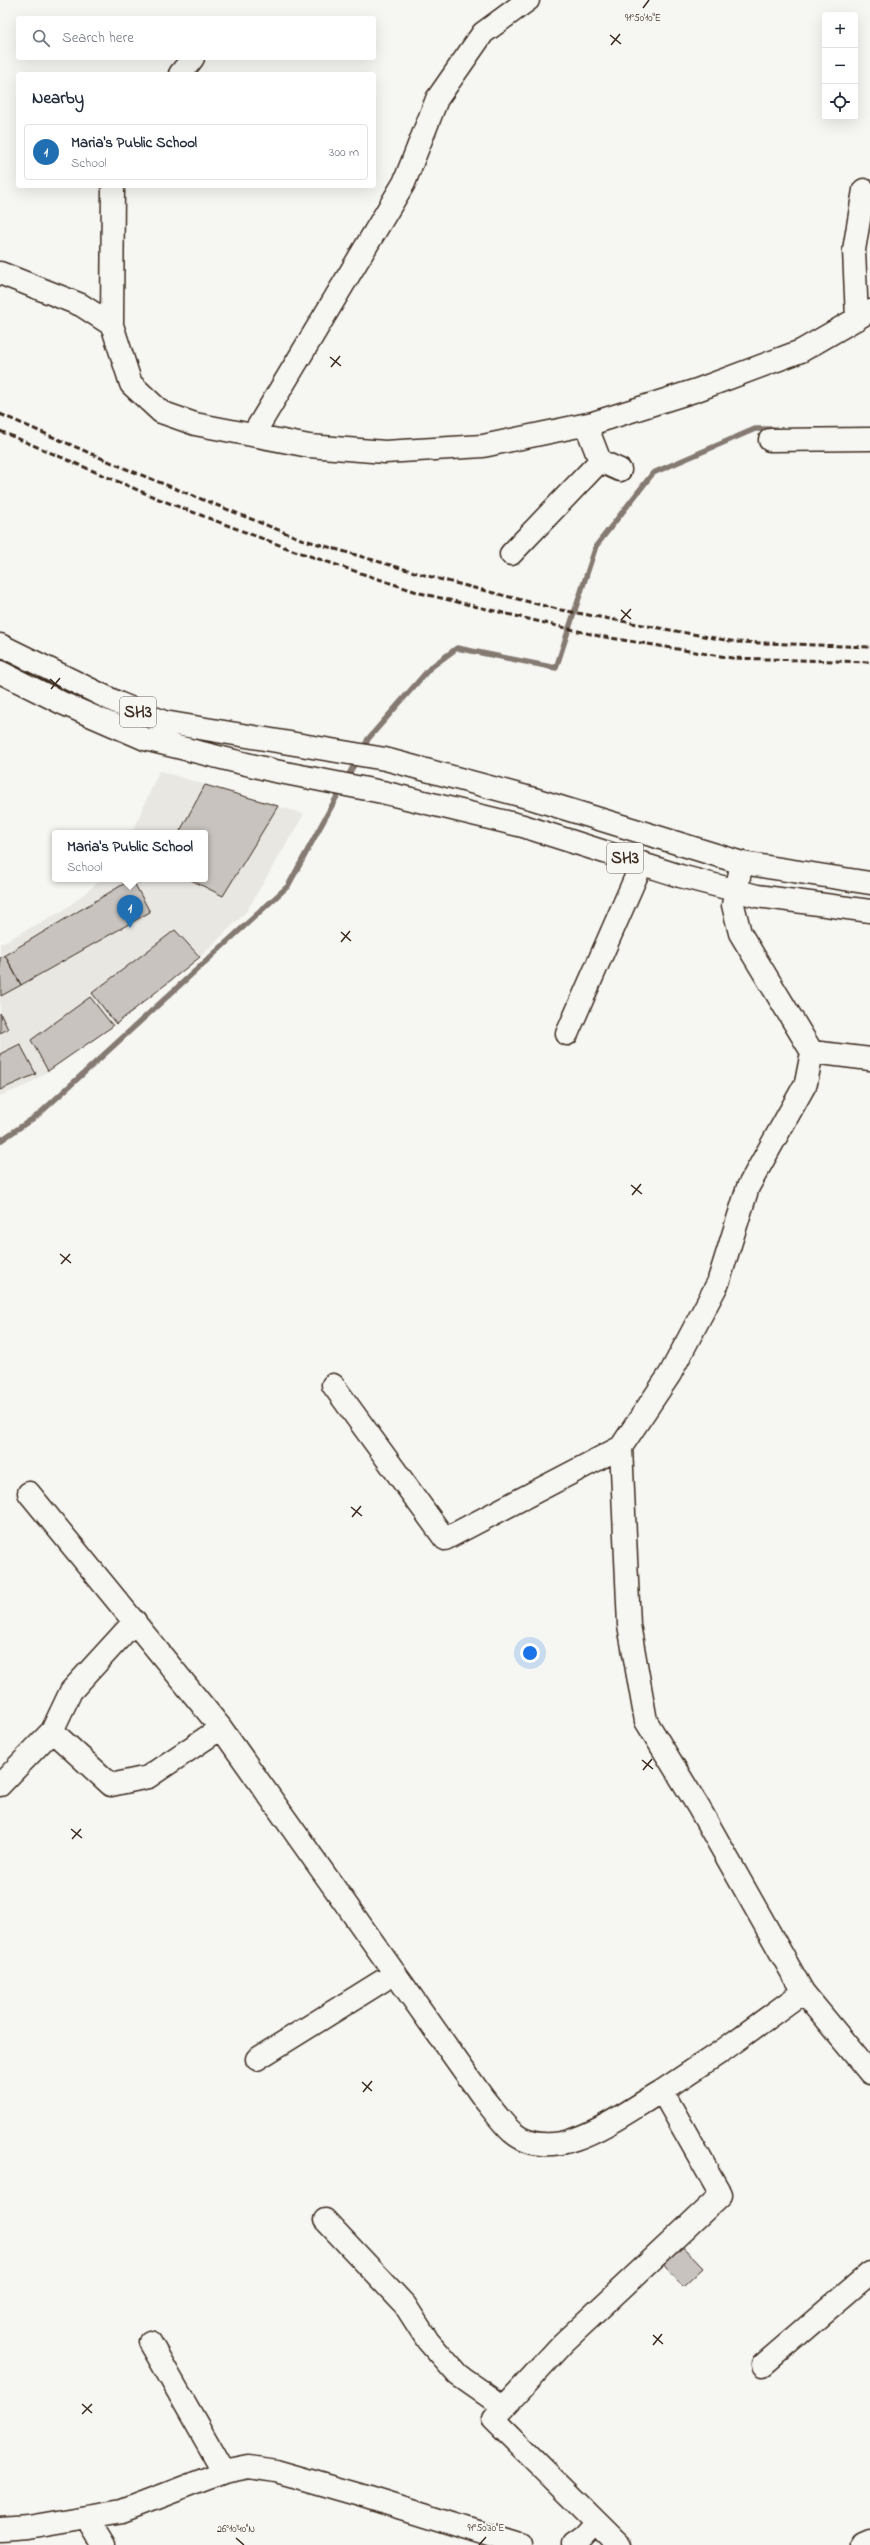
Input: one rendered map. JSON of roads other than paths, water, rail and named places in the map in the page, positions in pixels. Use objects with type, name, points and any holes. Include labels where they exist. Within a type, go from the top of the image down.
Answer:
[{"type":"street","points":[[253,435],[404,183],[437,99],[483,33],[528,0]]},
{"type":"street","points":[[182,72],[191,60]]},
{"type":"street","points":[[113,188],[112,325],[131,384],[161,412],[195,424],[309,446],[385,452],[483,446],[586,425],[697,390],[801,351],[864,315],[854,250],[864,190]]},
{"type":"street","points":[[0,273],[81,305],[112,325]]},
{"type":"street","points":[[586,425],[600,461],[620,470]]},
{"type":"street","points":[[770,440],[870,439]]},
{"type":"street","points":[[511,554],[600,461]]},
{"type":"street","name":"SH3","points":[[0,645],[118,703],[158,720],[187,728],[287,742],[385,759],[534,799],[742,863],[870,883]]},
{"type":"street","name":"SH3","points":[[0,672],[62,703],[145,739],[275,771],[382,792],[523,826],[642,863],[757,896],[870,911]]},
{"type":"street","points":[[567,1034],[642,863]]},
{"type":"street","points":[[333,1385],[445,1540],[621,1447],[670,1374],[718,1283],[748,1187],[806,1084],[812,1052],[740,933],[733,905],[742,863]]},
{"type":"street","points":[[812,1052],[870,1059]]},
{"type":"street","points":[[621,1447],[629,1625],[646,1721],[699,1808],[803,1992],[870,2073]]},
{"type":"street","points":[[28,1493],[135,1621],[221,1728],[484,2099],[512,2132],[531,2142],[548,2145],[569,2142],[586,2136],[662,2091],[722,2051],[803,1992]]},
{"type":"street","points":[[0,1785],[52,1731],[71,1691],[135,1621]]},
{"type":"street","points":[[52,1731],[111,1785],[148,1777],[221,1728]]},
{"type":"street","points":[[257,2059],[395,1973]]},
{"type":"street","points":[[620,2545],[493,2419],[562,2344],[721,2195],[662,2091]]},
{"type":"street","points":[[325,2220],[405,2305],[428,2341],[458,2375],[504,2407]]},
{"type":"street","points":[[762,2365],[870,2273]]},
{"type":"street","points":[[150,2342],[224,2472]]},
{"type":"street","points":[[0,2529],[28,2527],[122,2512],[224,2472],[249,2467],[276,2471],[520,2545]]},
{"type":"street","points":[[87,2517],[104,2545]]},
{"type":"street","points":[[573,2545],[583,2538],[597,2523]]},
{"type":"street","points":[[863,2545],[870,2542]]},
{"type":"waterway","points":[[363,750],[368,739],[430,668],[457,648],[556,668],[596,546],[653,473],[755,429],[775,429]]},
{"type":"waterway","points":[[346,780],[357,759]]},
{"type":"waterway","points":[[0,1141],[38,1115],[288,886],[341,789]]},
{"type":"railway","points":[[0,414],[124,468],[301,539],[435,578],[561,610],[736,642],[870,647]]},
{"type":"railway","points":[[0,431],[161,500],[295,551],[420,593],[599,636],[732,658],[870,662]]},
{"type":"place","name":"Maria's Public School","points":[[130,928]]}]
